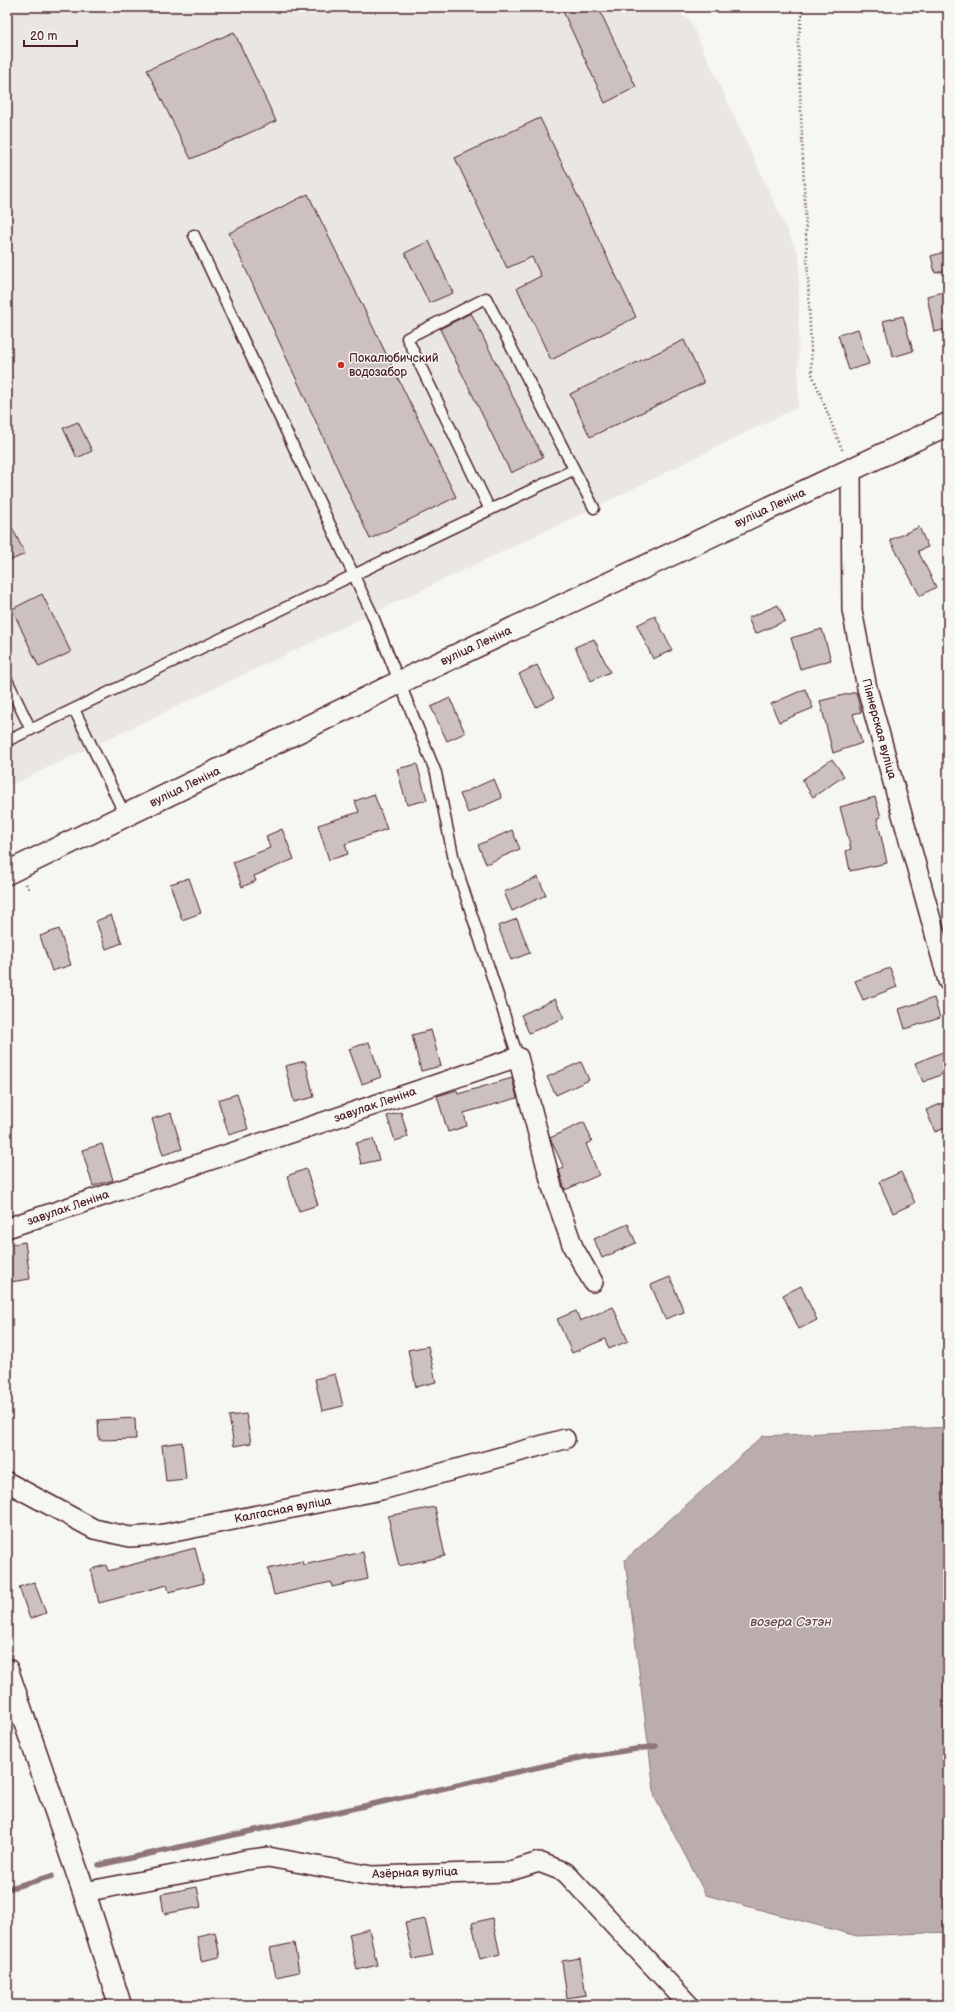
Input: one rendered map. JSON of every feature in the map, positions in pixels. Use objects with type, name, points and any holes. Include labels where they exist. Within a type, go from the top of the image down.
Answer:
[{"type":"main road","name":"вуліца Леніна","points":[[7,872],[400,682],[948,424]]},
{"type":"main road","points":[[7,1670],[84,1892],[120,2005]]},
{"type":"street","name":"Піянерская вуліца","points":[[851,470],[852,610],[867,688],[948,981]]},
{"type":"street","name":"завулак Леніна","points":[[7,1228],[518,1057]]},
{"type":"street","points":[[518,1057],[552,1187],[573,1247],[593,1282]]},
{"type":"street","name":"Калгасная вуліца","points":[[7,1482],[94,1529],[130,1537],[159,1535],[381,1490],[565,1439]]},
{"type":"street","name":"Азёрная вуліца","points":[[84,1892],[221,1866],[244,1860],[268,1857],[372,1876],[508,1872],[538,1862],[565,1872],[689,2005]]},
{"type":"lane","points":[[194,235],[353,575],[400,682],[436,773],[454,860],[518,1057]]},
{"type":"lane","points":[[490,510],[407,338],[486,298],[573,470],[594,508]]},
{"type":"lane","points":[[7,741],[573,470]]},
{"type":"lane","points":[[7,680],[31,730]]},
{"type":"lane","points":[[74,709],[125,816]]},
{"type":"path","points":[[803,7],[798,42],[812,374],[851,470]]},
{"type":"shaded area","points":[[7,7],[667,7],[689,19],[799,256],[798,407],[594,508],[7,787]]},
{"type":"water","name":"возера Сэтэн","points":[[948,1427],[948,1932],[857,1936],[706,1895],[655,1798],[625,1560],[763,1436]]},
{"type":"building","points":[[561,7],[598,7],[636,87],[605,103]]},
{"type":"building","points":[[234,32],[276,121],[191,159],[147,70]]},
{"type":"building","points":[[540,118],[636,317],[551,360],[517,288],[541,276],[532,257],[507,268],[455,158]]},
{"type":"building","name":"Покалюбичский водозабор","points":[[308,194],[456,497],[370,539],[229,233]]},
{"type":"building","points":[[429,241],[453,293],[429,303],[405,253]]},
{"type":"building","points":[[948,251],[948,270],[935,273],[931,256]]},
{"type":"building","points":[[948,291],[948,329],[934,332],[927,296]]},
{"type":"building","points":[[471,313],[543,457],[511,473],[440,329]]},
{"type":"building","points":[[903,316],[913,351],[893,357],[883,321]]},
{"type":"building","points":[[858,329],[869,364],[849,370],[838,335]]},
{"type":"building","points":[[684,340],[704,383],[590,437],[570,394]]},
{"type":"building","points":[[78,422],[92,451],[77,458],[63,428]]},
{"type":"building","points":[[7,517],[25,554],[7,562]]},
{"type":"building","points":[[919,527],[928,547],[918,551],[936,587],[920,596],[890,540]]},
{"type":"building","points":[[42,594],[71,652],[39,667],[12,609]]},
{"type":"building","points":[[778,605],[785,621],[755,634],[748,618]]},
{"type":"building","points":[[655,616],[672,650],[653,659],[637,625]]},
{"type":"building","points":[[822,629],[831,660],[800,669],[791,638]]},
{"type":"building","points":[[594,639],[610,672],[591,681],[575,647]]},
{"type":"building","points":[[537,665],[554,698],[536,707],[519,674]]},
{"type":"building","points":[[805,689],[813,708],[779,722],[771,704]]},
{"type":"building","points":[[856,692],[861,712],[853,714],[862,743],[833,753],[820,701]]},
{"type":"building","points":[[450,698],[465,733],[447,741],[431,707]]},
{"type":"building","points":[[832,759],[844,776],[813,797],[802,780]]},
{"type":"building","points":[[417,764],[427,800],[407,805],[397,769]]},
{"type":"building","points":[[494,779],[502,798],[468,813],[460,794]]},
{"type":"building","points":[[374,794],[387,829],[345,844],[348,854],[329,860],[318,825],[359,812],[355,801]]},
{"type":"building","points":[[875,797],[881,817],[877,818],[887,863],[850,871],[846,851],[851,849],[840,807]]},
{"type":"building","points":[[282,829],[294,859],[254,876],[256,881],[242,887],[233,862],[270,848],[266,836]]},
{"type":"building","points":[[512,830],[520,849],[486,864],[478,845]]},
{"type":"building","points":[[538,877],[546,895],[512,911],[504,892]]},
{"type":"building","points":[[189,878],[201,913],[182,920],[170,884]]},
{"type":"building","points":[[111,915],[122,943],[106,949],[96,921]]},
{"type":"building","points":[[517,919],[530,953],[511,960],[498,926]]},
{"type":"building","points":[[59,929],[71,965],[52,971],[40,936]]},
{"type":"building","points":[[890,968],[897,987],[863,1000],[855,981]]},
{"type":"building","points":[[934,998],[940,1018],[905,1029],[899,1009]]},
{"type":"building","points":[[555,999],[564,1018],[529,1033],[521,1015]]},
{"type":"building","points":[[431,1030],[441,1066],[421,1071],[412,1035]]},
{"type":"building","points":[[369,1042],[381,1077],[362,1084],[349,1049]]},
{"type":"building","points":[[948,1050],[948,1072],[923,1082],[915,1063]]},
{"type":"building","points":[[305,1061],[314,1097],[294,1102],[285,1066]]},
{"type":"building","points":[[581,1062],[589,1080],[556,1095],[547,1077]]},
{"type":"building","points":[[512,1078],[517,1098],[464,1113],[467,1126],[448,1132],[437,1096],[457,1090],[458,1094]]},
{"type":"building","points":[[237,1094],[248,1129],[229,1135],[218,1100]]},
{"type":"building","points":[[948,1101],[948,1127],[935,1132],[926,1110]]},
{"type":"building","points":[[401,1112],[408,1137],[395,1141],[387,1116]]},
{"type":"building","points":[[171,1113],[182,1149],[163,1155],[152,1119]]},
{"type":"building","points":[[584,1122],[592,1141],[586,1144],[599,1175],[565,1190],[559,1170],[564,1168],[550,1138]]},
{"type":"building","points":[[373,1139],[379,1160],[361,1164],[356,1143]]},
{"type":"building","points":[[102,1144],[113,1180],[93,1186],[82,1150]]},
{"type":"building","points":[[306,1169],[318,1205],[299,1211],[287,1176]]},
{"type":"building","points":[[901,1172],[915,1203],[893,1213],[879,1182]]},
{"type":"building","points":[[628,1224],[636,1243],[602,1258],[594,1239]]},
{"type":"building","points":[[25,1242],[30,1279],[10,1282],[7,1245]]},
{"type":"building","points":[[670,1277],[684,1312],[665,1319],[651,1285]]},
{"type":"building","points":[[801,1286],[817,1320],[799,1329],[783,1295]]},
{"type":"building","points":[[613,1307],[628,1341],[609,1349],[605,1339],[572,1353],[557,1319],[576,1311],[580,1321]]},
{"type":"building","points":[[428,1346],[436,1382],[416,1387],[408,1350]]},
{"type":"building","points":[[335,1374],[343,1406],[322,1411],[315,1379]]},
{"type":"building","points":[[246,1414],[251,1443],[234,1446],[229,1416]]},
{"type":"building","points":[[135,1418],[136,1439],[99,1440],[98,1420]]},
{"type":"building","points":[[182,1442],[186,1479],[166,1481],[162,1445]]},
{"type":"building","points":[[435,1507],[445,1556],[399,1566],[388,1516]]},
{"type":"building","points":[[195,1548],[204,1583],[169,1592],[167,1585],[99,1603],[91,1569],[106,1565],[108,1571]]},
{"type":"building","points":[[363,1552],[368,1579],[332,1587],[331,1582],[274,1595],[268,1569],[302,1561],[303,1565]]},
{"type":"building","points":[[34,1582],[46,1613],[30,1619],[19,1587]]},
{"type":"building","points":[[197,1887],[201,1907],[164,1914],[161,1894]]},
{"type":"building","points":[[492,1918],[500,1954],[480,1959],[472,1923]]},
{"type":"building","points":[[425,1919],[433,1955],[413,1959],[405,1923]]},
{"type":"building","points":[[369,1929],[377,1965],[357,1970],[349,1934]]},
{"type":"building","points":[[215,1932],[220,1957],[201,1961],[197,1936]]},
{"type":"building","points":[[294,1943],[299,1972],[276,1977],[270,1948]]},
{"type":"building","points":[[580,1958],[586,1995],[567,1998],[562,1961]]},
{"type":"waterway","points":[[99,1865],[584,1757],[656,1746]]},
{"type":"waterway","points":[[7,1889],[52,1876]]},
{"type":"place","name":"Покалюбичский водозабор","points":[[341,365]]}]
